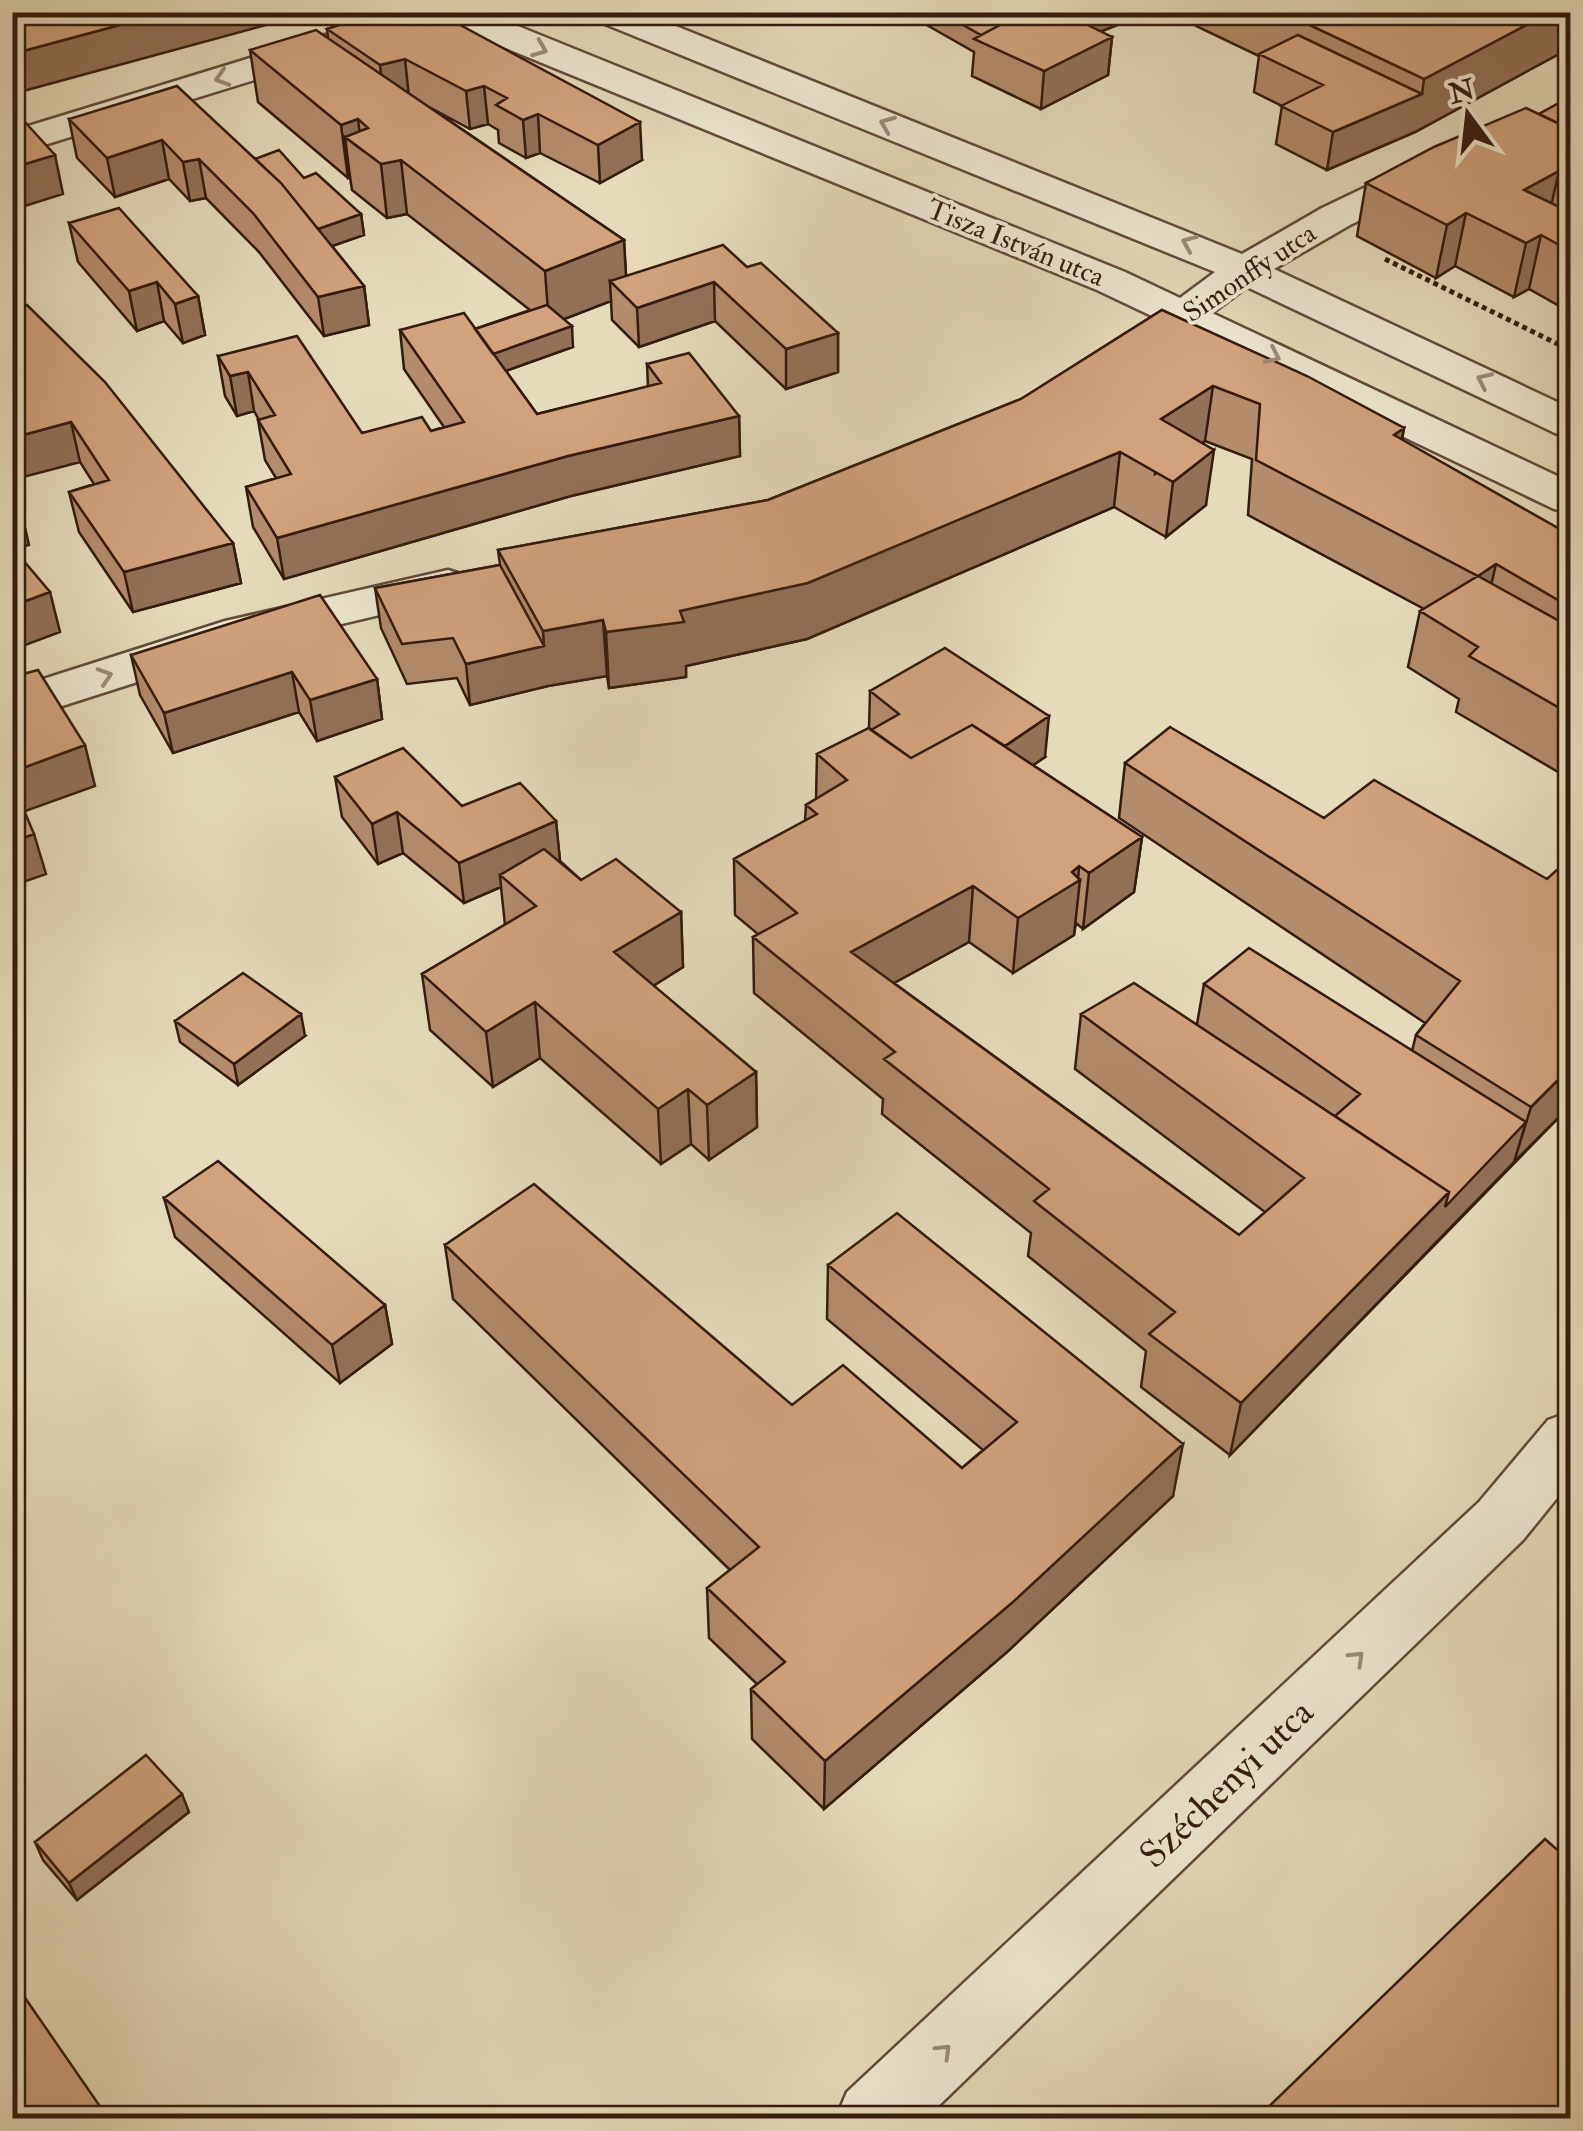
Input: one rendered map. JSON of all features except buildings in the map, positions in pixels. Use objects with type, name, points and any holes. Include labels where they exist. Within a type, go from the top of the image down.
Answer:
[{"type":"street","name":"Tisza István utca","points":[[608,12],[1246,268],[1570,424]]},
{"type":"street","name":"Tisza István utca","points":[[433,14],[1185,314],[1570,498]]},
{"type":"street","points":[[12,144],[360,35]]},
{"type":"street","name":"Simonffy utca","points":[[1081,382],[1148,343],[1246,268],[1314,227],[1456,158]]},
{"type":"street","points":[[12,706],[242,632],[480,577]]},
{"type":"street","name":"Széchenyi utca","points":[[873,2118],[1501,1522],[1570,1438]]},
{"type":"path","points":[[1372,253],[1570,350]]}]
